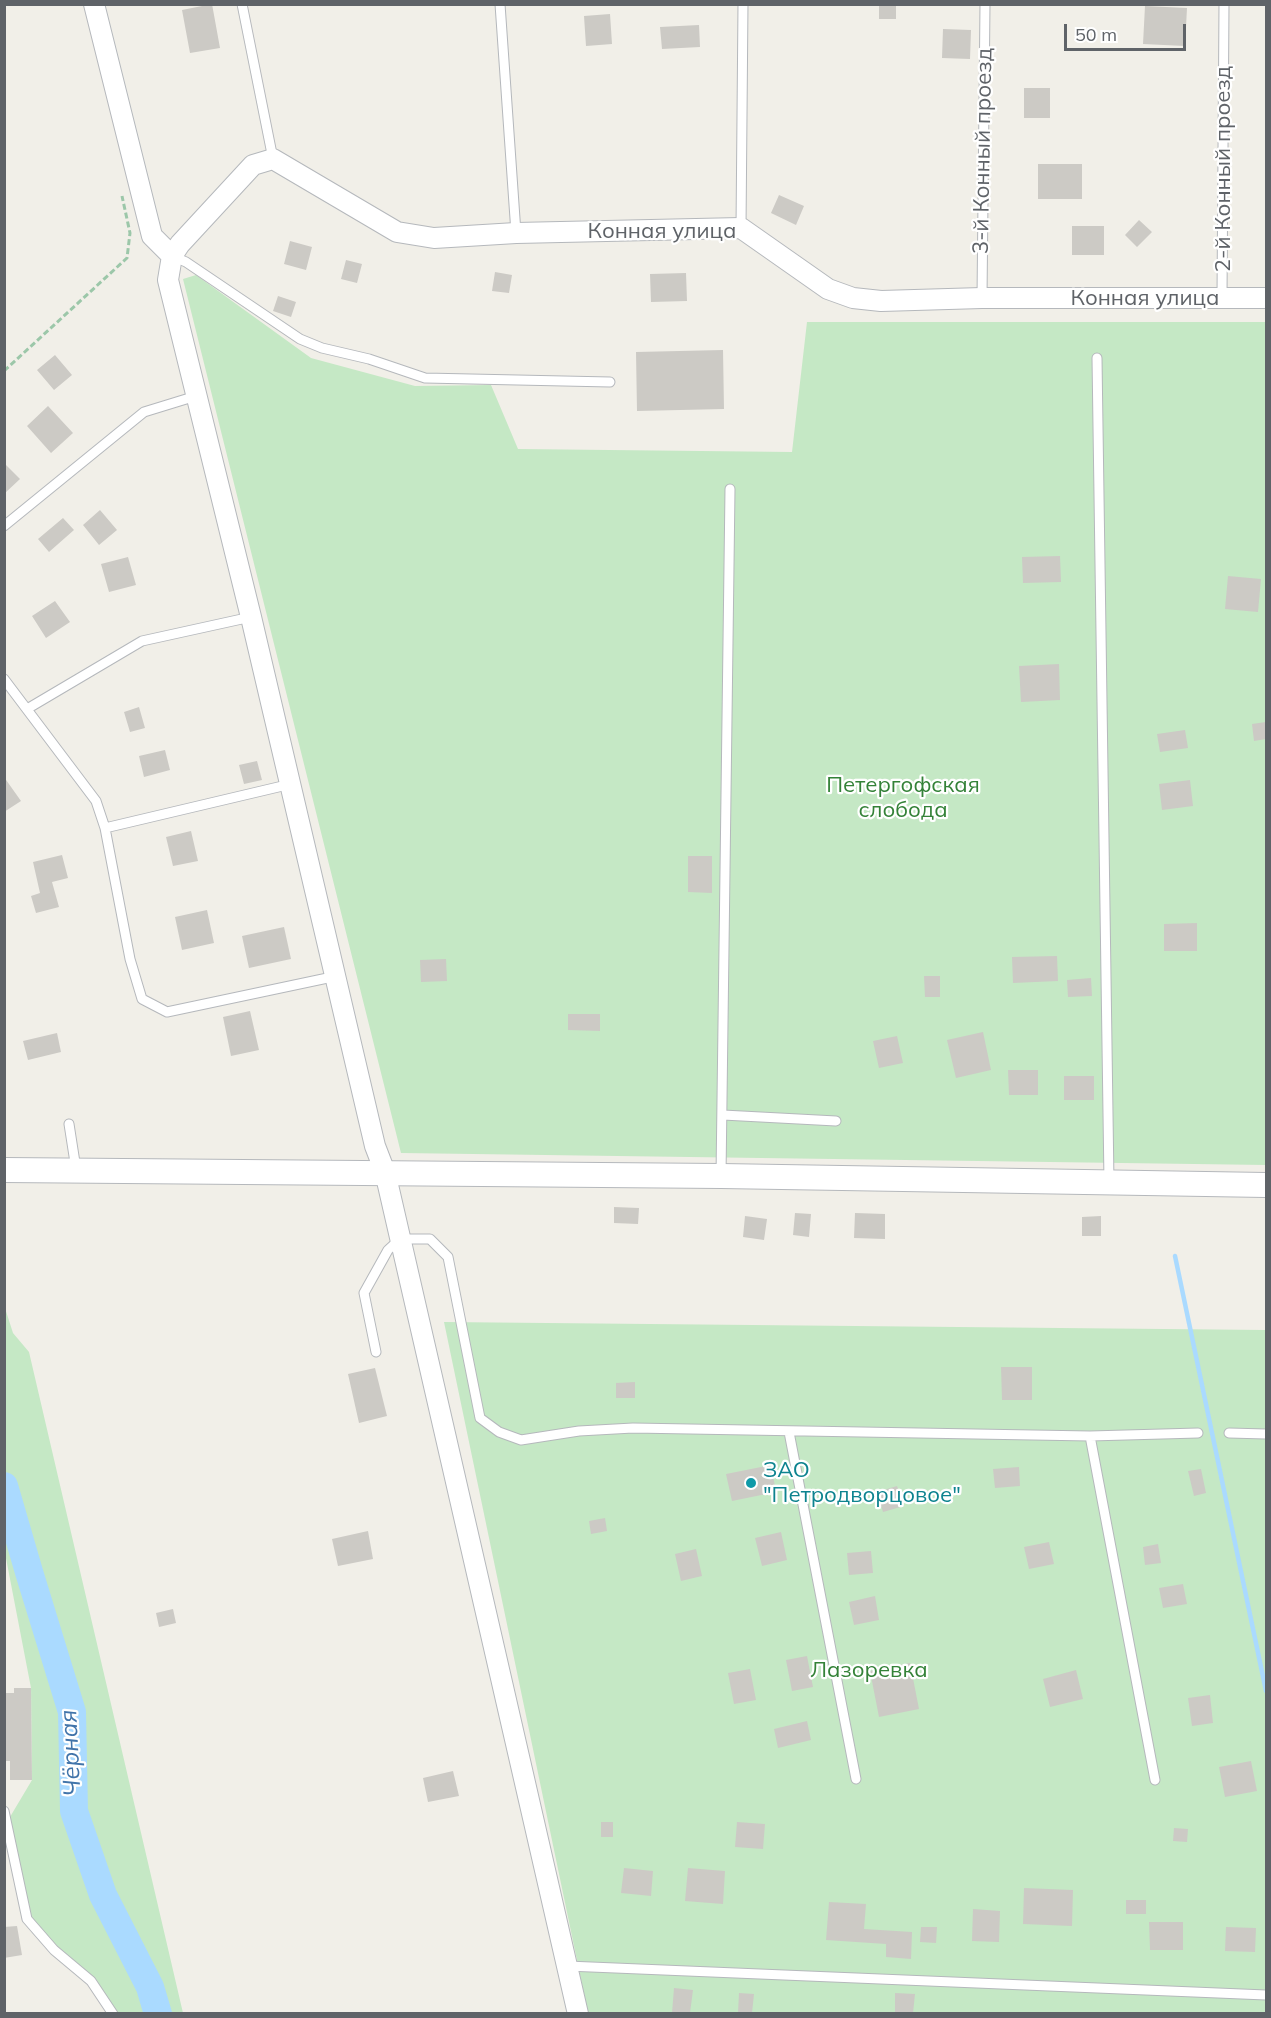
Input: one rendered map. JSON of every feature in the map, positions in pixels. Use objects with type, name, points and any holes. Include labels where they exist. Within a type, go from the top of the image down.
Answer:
[{"type":"street","points":[[94,4],[152,236],[172,256]]},
{"type":"street","points":[[273,159],[253,165],[180,244],[172,256],[168,280],[252,617],[375,1146],[385,1172],[578,2013]]},
{"type":"street","name":"Конная улица","points":[[273,159],[398,232],[434,238],[516,233],[741,228],[828,289],[853,297],[881,301],[982,298],[1266,298]]},
{"type":"street","points":[[4,1170],[385,1172],[1266,1185]]},
{"type":"lane","points":[[242,4],[273,159]]},
{"type":"lane","points":[[500,4],[516,233]]},
{"type":"lane","points":[[741,228],[743,4]]},
{"type":"lane","name":"3-й Конный проезд","points":[[982,298],[985,4]]},
{"type":"lane","name":"2-й Конный проезд","points":[[1222,297],[1224,4]]},
{"type":"lane","points":[[172,256],[186,262],[300,339],[322,348],[369,359],[425,378],[610,382]]},
{"type":"lane","points":[[1097,358],[1109,1182]]},
{"type":"lane","points":[[4,526],[144,412],[196,396]]},
{"type":"lane","points":[[721,1176],[730,489]]},
{"type":"lane","points":[[27,709],[142,641],[252,617]]},
{"type":"lane","points":[[4,679],[96,801],[105,828],[130,959],[142,999],[167,1012],[337,976]]},
{"type":"lane","points":[[105,828],[291,784]]},
{"type":"lane","points":[[723,1115],[836,1121]]},
{"type":"lane","points":[[69,1124],[76,1171]]},
{"type":"lane","points":[[376,1352],[364,1293],[388,1250],[400,1239],[430,1239],[448,1257],[480,1418],[499,1432],[521,1440],[579,1431],[633,1428],[1090,1436],[1198,1433]]},
{"type":"lane","points":[[789,1432],[856,1779]]},
{"type":"lane","points":[[1229,1433],[1266,1434]]},
{"type":"lane","points":[[1090,1436],[1155,1780]]},
{"type":"lane","points":[[4,1811],[27,1919],[54,1950],[91,1981],[113,2013]]},
{"type":"lane","points":[[567,1966],[1266,1995]]},
{"type":"path","points":[[4,371],[127,258],[130,233],[121,190]]},
{"type":"green space","name":"Петергофская слобода","points":[[196,275],[311,358],[415,386],[491,385],[518,449],[792,452],[807,322],[1266,322],[1266,1165],[401,1153],[183,279]]},
{"type":"green space","points":[[4,1305],[13,1333],[29,1352],[183,2013],[113,2013],[91,1981],[27,1919],[7,1822],[32,1780],[31,1688],[5,1553]]},
{"type":"green space","name":"Лазоревка","points":[[444,1322],[1266,1330],[1266,2013],[588,2013]]},
{"type":"building","points":[[212,4],[220,48],[190,53],[182,10]]},
{"type":"building","points":[[879,4],[896,4],[896,19],[879,19]]},
{"type":"building","points":[[1145,6],[1187,8],[1185,46],[1143,44]]},
{"type":"building","points":[[610,14],[612,44],[586,46],[584,16]]},
{"type":"building","points":[[699,25],[700,47],[662,49],[660,27]]},
{"type":"building","points":[[943,29],[971,30],[970,59],[942,58]]},
{"type":"building","points":[[1024,88],[1050,88],[1050,118],[1024,118]]},
{"type":"building","points":[[1038,164],[1082,164],[1082,199],[1038,199]]},
{"type":"building","points":[[779,195],[804,206],[796,225],[771,213]]},
{"type":"building","points":[[1139,220],[1152,232],[1137,247],[1125,235]]},
{"type":"building","points":[[1072,226],[1104,226],[1104,255],[1072,255]]},
{"type":"building","points":[[290,241],[312,247],[306,270],[284,264]]},
{"type":"building","points":[[346,260],[362,264],[357,283],[341,279]]},
{"type":"building","points":[[495,272],[512,275],[509,293],[492,291]]},
{"type":"building","points":[[686,273],[687,301],[651,302],[650,274]]},
{"type":"building","points":[[278,296],[296,302],[291,317],[273,311]]},
{"type":"building","points":[[723,350],[724,409],[637,411],[636,352]]},
{"type":"building","points":[[55,355],[72,375],[54,390],[37,370]]},
{"type":"building","points":[[48,406],[73,433],[51,453],[27,426]]},
{"type":"building","points":[[4,463],[20,479],[4,494]]},
{"type":"building","points":[[100,510],[117,530],[99,545],[83,525]]},
{"type":"building","points":[[63,518],[74,530],[49,552],[38,539]]},
{"type":"building","points":[[1060,556],[1061,582],[1023,583],[1022,557]]},
{"type":"building","points":[[128,557],[136,585],[109,592],[101,564]]},
{"type":"building","points":[[1228,576],[1261,579],[1258,612],[1225,609]]},
{"type":"building","points":[[55,601],[70,622],[46,638],[32,616]]},
{"type":"building","points":[[1059,664],[1060,700],[1021,702],[1019,666]]},
{"type":"building","points":[[139,707],[145,728],[130,732],[124,712]]},
{"type":"building","points":[[1266,722],[1266,739],[1254,741],[1252,724]]},
{"type":"building","points":[[1185,730],[1188,748],[1160,752],[1157,734]]},
{"type":"building","points":[[165,750],[170,770],[144,777],[139,756]]},
{"type":"building","points":[[257,761],[262,780],[244,784],[239,765]]},
{"type":"building","points":[[4,777],[21,801],[4,812]]},
{"type":"building","points":[[1190,780],[1193,806],[1162,810],[1159,784]]},
{"type":"building","points":[[191,831],[198,861],[173,866],[166,837]]},
{"type":"building","points":[[62,855],[68,878],[52,882],[59,907],[36,913],[31,896],[40,893],[33,862]]},
{"type":"building","points":[[688,856],[712,856],[712,893],[688,892]]},
{"type":"building","points":[[207,910],[214,943],[182,950],[175,917]]},
{"type":"building","points":[[1197,923],[1197,951],[1164,951],[1164,924]]},
{"type":"building","points":[[284,927],[291,959],[249,968],[242,936]]},
{"type":"building","points":[[1057,956],[1058,981],[1013,983],[1012,957]]},
{"type":"building","points":[[446,959],[447,981],[421,982],[420,960]]},
{"type":"building","points":[[924,976],[940,976],[940,997],[925,997]]},
{"type":"building","points":[[1091,978],[1092,996],[1068,997],[1067,980]]},
{"type":"building","points":[[250,1011],[259,1050],[231,1056],[223,1017]]},
{"type":"building","points":[[568,1014],[600,1014],[600,1031],[568,1030]]},
{"type":"building","points":[[983,1032],[991,1070],[956,1078],[947,1040]]},
{"type":"building","points":[[57,1033],[61,1052],[28,1060],[23,1041]]},
{"type":"building","points":[[897,1036],[903,1063],[879,1068],[873,1041]]},
{"type":"building","points":[[1008,1070],[1038,1070],[1038,1095],[1009,1095]]},
{"type":"building","points":[[1064,1076],[1094,1076],[1094,1100],[1064,1100]]},
{"type":"building","points":[[614,1207],[639,1208],[638,1224],[614,1223]]},
{"type":"building","points":[[795,1213],[811,1214],[809,1237],[793,1235]]},
{"type":"building","points":[[855,1213],[885,1214],[885,1239],[854,1238]]},
{"type":"building","points":[[745,1216],[767,1219],[764,1240],[743,1237]]},
{"type":"building","points":[[1101,1216],[1101,1236],[1082,1236],[1082,1217]]},
{"type":"building","points":[[1001,1367],[1032,1367],[1032,1400],[1002,1400]]},
{"type":"building","points":[[375,1368],[387,1416],[359,1423],[348,1374]]},
{"type":"building","points":[[635,1382],[635,1398],[616,1398],[616,1383]]},
{"type":"building","name":"ЗАО \"Петродворцовое\"","points":[[771,1465],[776,1492],[732,1501],[726,1474]]},
{"type":"building","points":[[1019,1467],[1020,1486],[995,1488],[993,1469]]},
{"type":"building","points":[[1201,1469],[1206,1493],[1194,1496],[1188,1471]]},
{"type":"building","points":[[897,1486],[904,1506],[883,1512],[877,1492]]},
{"type":"building","points":[[605,1518],[607,1531],[591,1534],[589,1521]]},
{"type":"building","points":[[368,1531],[373,1559],[338,1566],[332,1539]]},
{"type":"building","points":[[781,1532],[787,1560],[762,1566],[755,1538]]},
{"type":"building","points":[[1049,1542],[1054,1564],[1029,1569],[1024,1547]]},
{"type":"building","points":[[1158,1544],[1161,1563],[1145,1565],[1143,1547]]},
{"type":"building","points":[[696,1549],[702,1576],[681,1581],[675,1554]]},
{"type":"building","points":[[871,1551],[873,1573],[849,1575],[847,1553]]},
{"type":"building","points":[[1183,1584],[1187,1604],[1163,1608],[1159,1588]]},
{"type":"building","points":[[875,1596],[879,1620],[854,1625],[849,1602]]},
{"type":"building","points":[[173,1609],[176,1623],[159,1627],[156,1613]]},
{"type":"building","points":[[807,1656],[813,1687],[792,1691],[786,1660]]},
{"type":"building","points":[[910,1663],[919,1709],[879,1717],[870,1671]]},
{"type":"building","points":[[750,1669],[756,1700],[734,1704],[728,1673]]},
{"type":"building","points":[[1076,1670],[1083,1699],[1050,1707],[1043,1679]]},
{"type":"building","points":[[14,1688],[31,1688],[32,1780],[10,1780],[10,1761],[4,1761],[4,1693],[14,1693]]},
{"type":"building","points":[[1210,1695],[1213,1723],[1192,1726],[1188,1698]]},
{"type":"building","points":[[807,1721],[811,1740],[778,1748],[774,1729]]},
{"type":"building","points":[[1251,1761],[1257,1791],[1225,1797],[1219,1767]]},
{"type":"building","points":[[453,1771],[459,1796],[428,1802],[423,1778]]},
{"type":"building","points":[[601,1822],[613,1822],[613,1837],[601,1837]]},
{"type":"building","points":[[737,1822],[765,1824],[763,1849],[735,1847]]},
{"type":"building","points":[[1174,1828],[1188,1829],[1187,1842],[1173,1841]]},
{"type":"building","points":[[624,1868],[653,1871],[651,1896],[621,1893]]},
{"type":"building","points":[[688,1868],[725,1871],[723,1904],[685,1901]]},
{"type":"building","points":[[1024,1888],[1073,1890],[1072,1926],[1023,1924]]},
{"type":"building","points":[[1126,1900],[1146,1900],[1146,1914],[1126,1914]]},
{"type":"building","points":[[829,1902],[866,1904],[864,1929],[912,1932],[911,1959],[886,1957],[886,1944],[826,1940]]},
{"type":"building","points":[[973,1909],[1000,1911],[999,1942],[972,1941]]},
{"type":"building","points":[[1149,1922],[1183,1922],[1183,1950],[1150,1950]]},
{"type":"building","points":[[17,1926],[22,1955],[4,1958],[4,1927]]},
{"type":"building","points":[[921,1927],[937,1927],[936,1943],[920,1942]]},
{"type":"building","points":[[1226,1927],[1256,1928],[1255,1952],[1225,1951]]},
{"type":"building","points":[[674,1988],[693,1990],[690,2013],[672,2013]]},
{"type":"building","points":[[739,1993],[754,1994],[752,2013],[738,2013]]},
{"type":"building","points":[[895,1993],[915,1994],[913,2013],[895,2013]]},
{"type":"waterway","points":[[1175,1256],[1266,1691]]},
{"type":"waterway","name":"Чёрная","points":[[4,1486],[72,1712],[74,1811],[103,1895],[150,1987],[158,2014]]},
{"type":"place","name":"ЗАО \"Петродворцовое\"","points":[[751,1483]]}]
